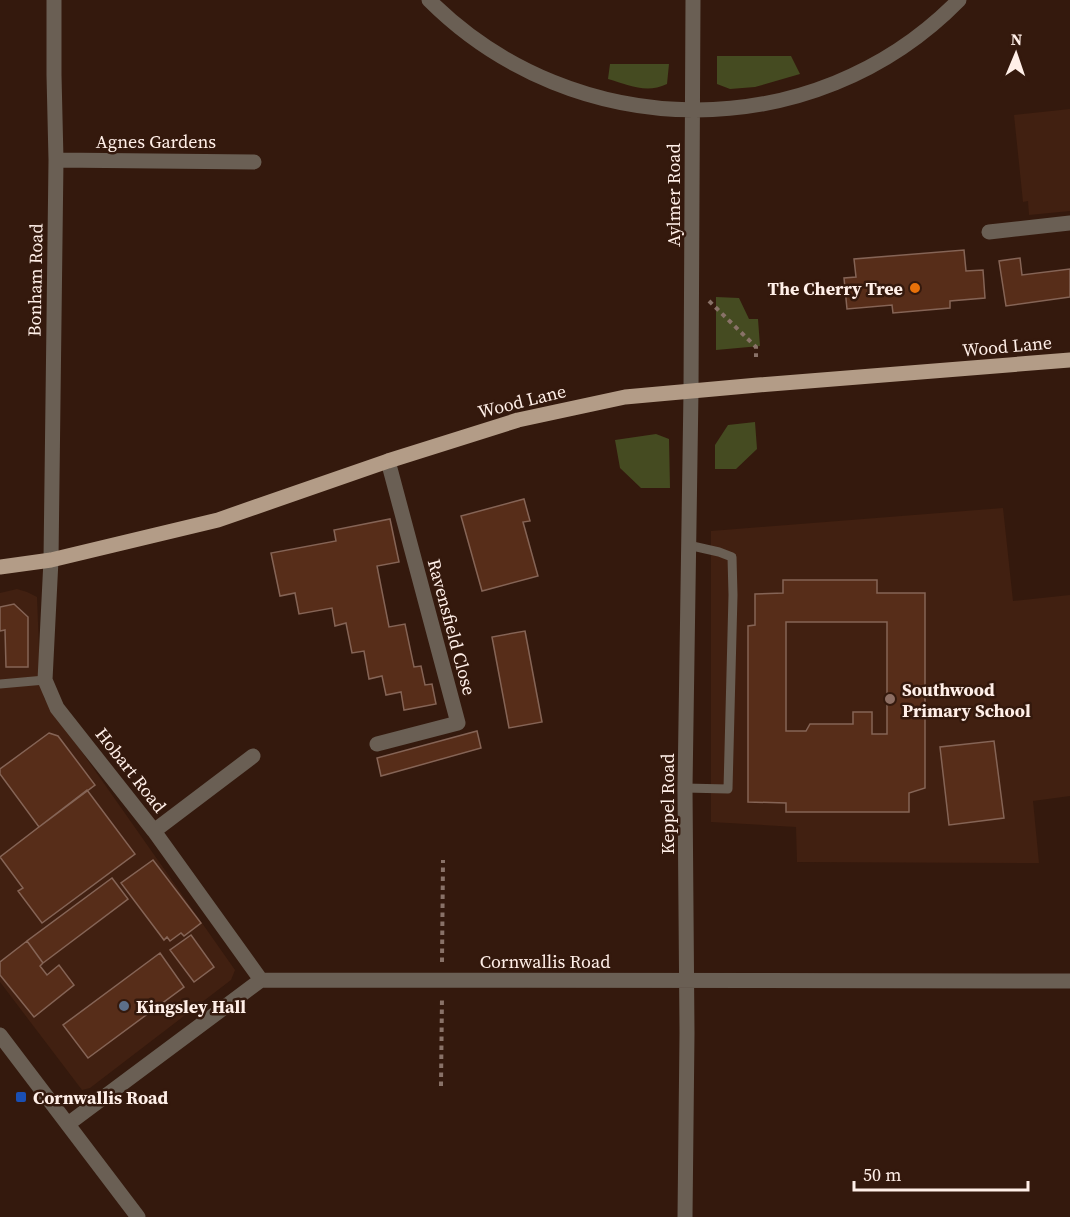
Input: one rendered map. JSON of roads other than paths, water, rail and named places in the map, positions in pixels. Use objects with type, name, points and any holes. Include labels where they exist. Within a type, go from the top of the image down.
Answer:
[{"type":"main road","name":"Wood Lane","points":[[0,567],[51,560],[218,520],[388,461],[518,420],[625,397],[1070,360]]},
{"type":"street","name":"Bonham Road","points":[[51,560],[56,160],[54,0]]},
{"type":"street","points":[[429,0],[445,16],[481,44],[519,67],[560,86],[603,99],[647,108],[693,110],[741,107],[789,98],[836,83],[879,61],[920,34],[958,0]]},
{"type":"street","name":"Aylmer Road","points":[[691,391],[693,0]]},
{"type":"street","name":"Agnes Gardens","points":[[56,160],[254,162]]},
{"type":"street","points":[[989,232],[1070,223]]},
{"type":"street","name":"Keppel Road","points":[[685,1217],[687,981],[685,788],[691,391]]},
{"type":"street","name":"Ravensfield Close","points":[[377,744],[458,723],[388,461]]},
{"type":"street","name":"Hobart Road","points":[[51,560],[45,680],[57,708],[154,831],[261,980]]},
{"type":"street","points":[[154,831],[253,756]]},
{"type":"street","points":[[68,1124],[261,980]]},
{"type":"street","name":"Cornwallis Road","points":[[261,980],[1070,981]]},
{"type":"street","points":[[0,1035],[138,1217]]},
{"type":"lane","points":[[685,788],[728,789],[733,595],[732,557],[688,545]]},
{"type":"lane","points":[[0,684],[45,680]]},
{"type":"place","name":"The Cherry Tree","points":[[915,288]]},
{"type":"place","name":"Southwood Primary School","points":[[890,699]]},
{"type":"place","name":"Kingsley Hall","points":[[124,1006]]},
{"type":"place","name":"Cornwallis Road","points":[[21,1097]]}]
